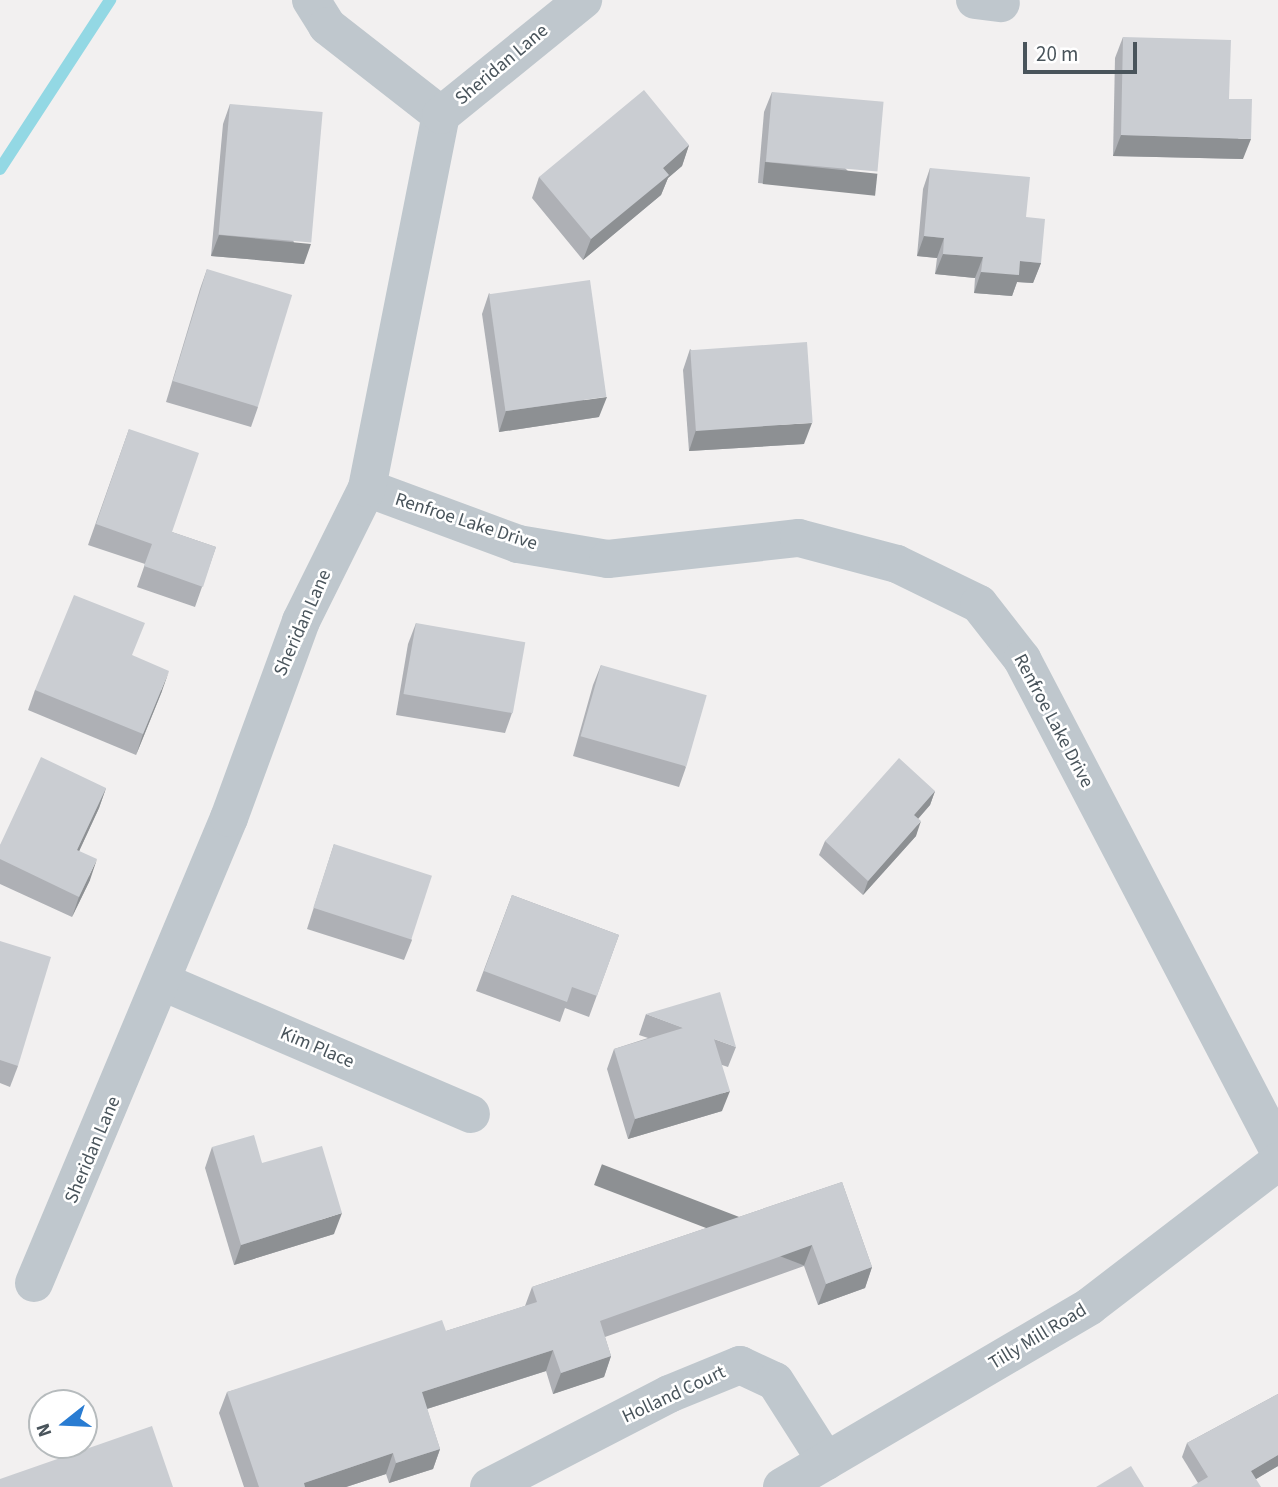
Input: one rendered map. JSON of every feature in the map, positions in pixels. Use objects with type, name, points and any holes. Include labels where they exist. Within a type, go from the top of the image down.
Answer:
[{"type":"street","points":[[311,0],[327,26],[441,115]]},
{"type":"street","name":"Sheridan Lane","points":[[34,1283],[163,982],[301,621],[367,488],[441,115],[583,0]]},
{"type":"street","name":"Renfroe Lake Drive","points":[[367,488],[518,544],[608,559],[799,538],[897,564],[979,604],[1022,659],[1278,1149]]},
{"type":"street","name":"Kim Place","points":[[163,982],[471,1114]]},
{"type":"street","name":"Tilly Mill Road","points":[[782,1487],[1090,1306],[1278,1161]]},
{"type":"street","name":"Holland Court","points":[[489,1487],[669,1394],[740,1365],[775,1381],[827,1461]]},
{"type":"building","points":[[1123,37],[1231,40],[1229,99],[1252,99],[1251,139],[1121,135]]},
{"type":"building","points":[[644,90],[689,145],[663,168],[669,175],[591,239],[539,177]]},
{"type":"building","points":[[772,92],[884,102],[877,171],[766,162]]},
{"type":"building","points":[[230,104],[323,112],[311,243],[219,235]]},
{"type":"building","points":[[930,168],[1030,177],[1026,217],[1045,219],[1041,263],[1020,261],[1019,275],[981,272],[983,257],[943,254],[944,238],[924,236]]},
{"type":"building","points":[[207,269],[292,295],[258,407],[173,381]]},
{"type":"building","points":[[590,280],[606,397],[505,411],[489,294]]},
{"type":"building","points":[[807,342],[813,423],[696,431],[690,350]]},
{"type":"building","points":[[129,429],[199,453],[172,532],[216,547],[203,587],[144,566],[152,544],[96,524]]},
{"type":"building","points":[[74,595],[145,623],[132,655],[169,671],[143,734],[35,690]]},
{"type":"building","points":[[416,623],[525,642],[513,713],[403,694]]},
{"type":"building","points":[[601,665],[707,695],[686,766],[581,736]]},
{"type":"building","points":[[41,757],[106,788],[77,850],[97,859],[79,897],[0,859],[0,845]]},
{"type":"building","points":[[899,758],[935,791],[914,815],[921,821],[868,881],[825,841]]},
{"type":"building","points":[[334,844],[432,876],[411,940],[313,908]]},
{"type":"building","points":[[512,895],[619,935],[597,996],[572,987],[567,1002],[484,971]]},
{"type":"building","points":[[0,941],[51,957],[18,1066],[0,1060]]},
{"type":"building","points":[[720,992],[736,1047],[714,1039],[730,1091],[635,1119],[614,1049],[683,1028],[646,1014]]},
{"type":"building","points":[[254,1135],[262,1163],[322,1146],[342,1213],[241,1245],[212,1147]]},
{"type":"building","points":[[842,1182],[872,1267],[826,1284],[812,1245],[600,1321],[611,1356],[561,1373],[553,1350],[422,1392],[440,1449],[396,1463],[393,1453],[304,1483],[305,1487],[259,1487],[227,1392],[442,1320],[446,1331],[537,1302],[532,1287]]},
{"type":"building","points":[[1278,1394],[1278,1455],[1251,1471],[1261,1487],[1191,1487],[1208,1477],[1187,1443]]},
{"type":"building","points":[[152,1426],[173,1487],[0,1487],[0,1479],[57,1459],[98,1459],[98,1445]]},
{"type":"building","points":[[1131,1466],[1144,1487],[1096,1487]]},
{"type":"waterway","points":[[0,169],[110,0]]}]
